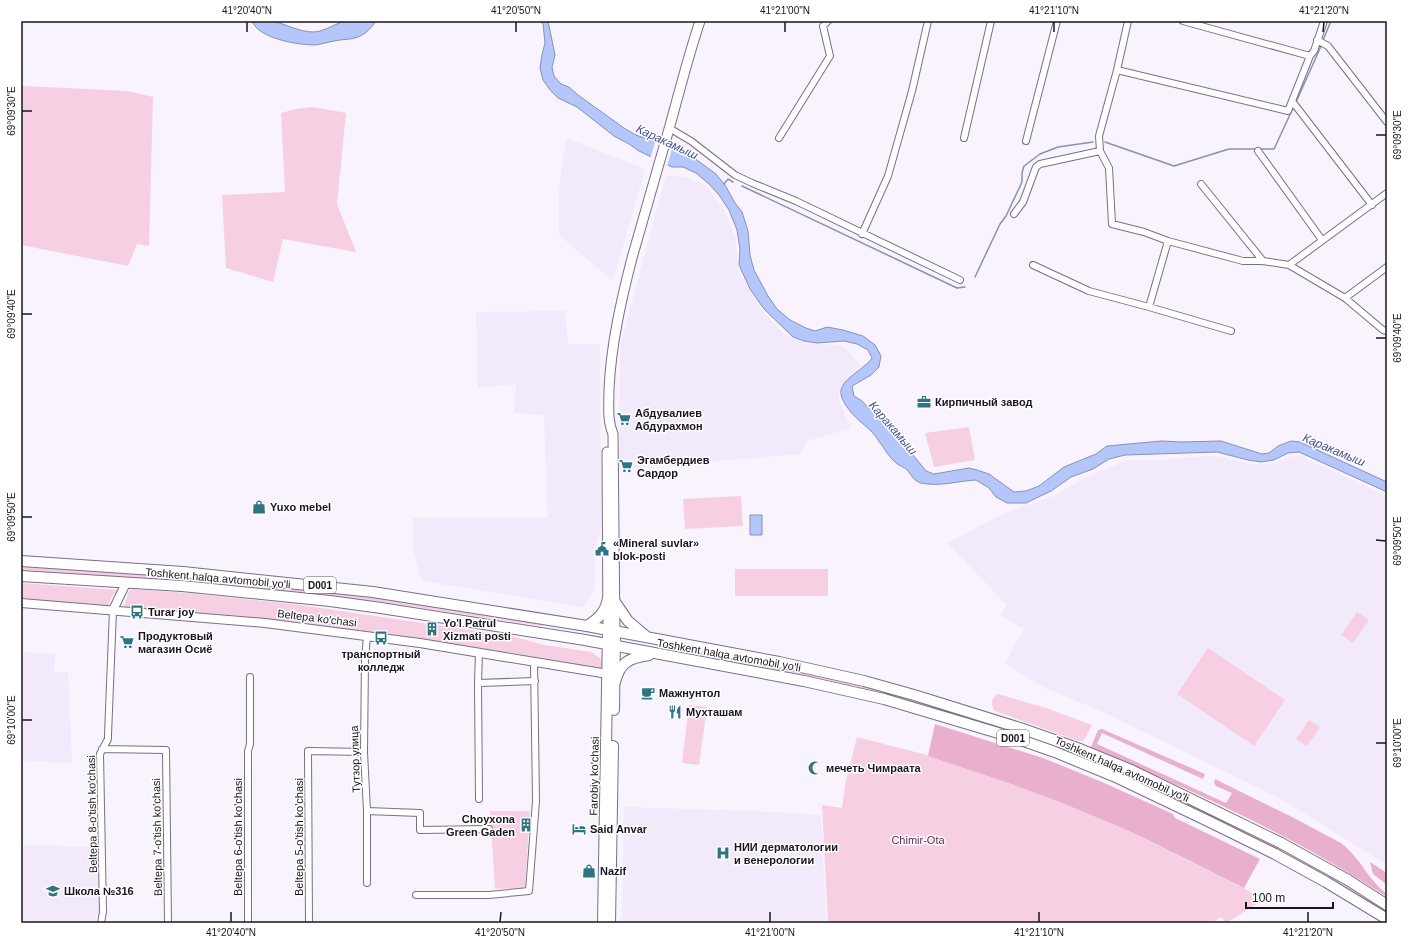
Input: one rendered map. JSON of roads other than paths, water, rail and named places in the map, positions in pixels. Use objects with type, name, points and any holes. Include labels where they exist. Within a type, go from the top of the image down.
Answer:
[{"type":"main road","points":[[612,631],[613,434],[609,425],[610,380],[616,327],[624,288],[700,21]]},
{"type":"main road","name":"Toshkent halqa avtomobil yo'li","points":[[21,561],[211,575],[368,591],[587,626],[779,662],[870,682],[1020,728],[1100,757],[1162,784],[1281,843],[1348,880],[1387,905]]},
{"type":"main road","points":[[210,589],[216,582],[215,578],[211,575]]},
{"type":"main road","name":"Toshkent halqa avtomobil yo'li","points":[[21,576],[210,589],[330,601],[381,608],[612,645],[804,681],[884,699],[1015,738],[1095,768],[1163,799],[1259,846],[1326,882],[1387,919]]},
{"type":"main road","points":[[587,626],[602,614],[612,600]]},
{"type":"main road","points":[[612,600],[628,622],[649,638]]},
{"type":"main road","name":"Farobiy ko'chasi","points":[[610,923],[615,682],[612,631]]},
{"type":"main road","name":"Farobiy ko'chasi","points":[[603,923],[608,674],[612,645]]},
{"type":"main road","points":[[615,682],[619,670],[624,663],[638,657],[657,654]]},
{"type":"main road","points":[[1095,768],[1100,757]]},
{"type":"street","points":[[779,138],[830,56],[823,26],[828,21]]},
{"type":"street","points":[[862,234],[888,176],[912,91],[928,21]]},
{"type":"street","points":[[964,138],[991,21]]},
{"type":"street","points":[[1026,142],[1057,21]]},
{"type":"street","points":[[1128,21],[1117,70],[1099,136],[1100,151],[1109,168],[1112,224],[1243,261],[1263,261],[1289,265],[1345,298],[1383,330],[1387,331]]},
{"type":"street","points":[[1183,21],[1310,56]]},
{"type":"street","points":[[1117,70],[1288,111],[1310,56],[1319,41],[1324,21]]},
{"type":"street","points":[[1319,41],[1328,46],[1387,122]]},
{"type":"street","points":[[1292,102],[1372,205]]},
{"type":"street","points":[[669,128],[690,141],[735,175],[796,201],[960,280]]},
{"type":"street","points":[[1014,214],[1023,202],[1036,166],[1100,151]]},
{"type":"street","points":[[1258,151],[1322,240]]},
{"type":"street","points":[[1201,184],[1263,261]]},
{"type":"street","points":[[1289,265],[1387,193]]},
{"type":"street","points":[[1149,306],[1168,241]]},
{"type":"street","points":[[1033,265],[1090,291],[1149,306],[1231,331]]},
{"type":"street","points":[[1345,298],[1387,267]]},
{"type":"street","points":[[113,610],[126,583]]},
{"type":"street","name":"Beltepa ko'chasi","points":[[21,603],[265,623],[479,652],[608,674]]},
{"type":"street","name":"Beltepa 8-o'tish ko'chasi","points":[[101,923],[103,912],[100,763],[102,749],[106,743],[108,735],[113,610]]},
{"type":"street","name":"Тутзор улица","points":[[367,636],[365,660],[364,752],[367,811],[367,883]]},
{"type":"street","points":[[479,652],[479,799]]},
{"type":"street","points":[[416,894],[489,895],[529,891],[536,801],[536,681],[534,662]]},
{"type":"street","name":"Beltepa 6-o'tish ko'chasi","points":[[248,923],[248,751],[250,744],[250,677]]},
{"type":"street","points":[[478,683],[536,681]]},
{"type":"street","name":"Beltepa 7-o'tish ko'chasi","points":[[102,749],[166,750],[168,923]]},
{"type":"street","name":"Beltepa 5-o'tish ko'chasi","points":[[309,923],[308,751],[364,752]]},
{"type":"street","points":[[367,811],[420,813],[420,830],[489,829]]},
{"type":"water","points":[[252,21],[271,21],[302,31],[317,32],[345,21],[376,21],[368,30],[358,37],[316,45],[299,44],[271,37],[256,27]]},
{"type":"water","points":[[540,21],[548,21],[555,55],[552,67],[554,76],[561,84],[569,87],[624,128],[636,135],[680,150],[690,155],[716,174],[725,185],[742,212],[748,231],[750,255],[754,270],[777,309],[790,320],[806,328],[815,331],[827,327],[843,330],[863,336],[875,345],[881,356],[879,367],[871,375],[852,386],[854,396],[862,401],[913,455],[926,471],[934,474],[969,468],[989,474],[1014,492],[1026,491],[1039,486],[1064,467],[1096,454],[1107,446],[1162,441],[1221,441],[1262,454],[1269,453],[1278,446],[1291,441],[1300,442],[1387,482],[1387,492],[1299,452],[1288,453],[1274,460],[1261,462],[1217,452],[1125,455],[1109,459],[1093,469],[1071,477],[1051,491],[1026,503],[1007,503],[996,497],[989,488],[976,480],[935,484],[921,483],[917,481],[907,470],[891,458],[873,433],[857,419],[842,399],[841,390],[846,381],[865,366],[872,358],[868,350],[857,344],[844,341],[817,343],[804,341],[793,337],[764,309],[750,289],[739,265],[740,249],[737,230],[729,210],[719,195],[709,184],[696,173],[683,167],[672,167],[639,151],[614,136],[577,107],[558,98],[550,90],[543,80],[540,68],[545,43],[543,24]]},
{"type":"water","points":[[750,515],[762,515],[762,535],[750,535]]},
{"type":"waterway","points":[[1323,40],[1331,21]]},
{"type":"waterway","points":[[1296,102],[1322,44]]},
{"type":"waterway","points":[[1260,149],[1274,149],[1294,106]]},
{"type":"waterway","points":[[975,277],[1022,182],[1024,166],[1040,154],[1058,147],[1093,142]]},
{"type":"waterway","points":[[1105,142],[1174,166],[1229,149],[1256,149]]},
{"type":"waterway","points":[[724,184],[728,179],[733,182]]},
{"type":"waterway","points":[[742,186],[957,288],[965,287]]},
{"type":"place","name":"Кирпичный завод","points":[[924,402]]},
{"type":"place","name":"Абдувалиев Абдурахмон","points":[[624,419]]},
{"type":"place","name":"Эгамбердиев Сардор","points":[[626,466]]},
{"type":"place","name":"Yuxo mebel","points":[[259,507]]},
{"type":"place","name":"«Mineral suvlar» blok-posti","points":[[602,549]]},
{"type":"place","name":"Turar joy","points":[[137,612]]},
{"type":"place","name":"Yo'l Patrul Xizmati posti","points":[[432,629]]},
{"type":"place","name":"транспортный колледж","points":[[381,638]]},
{"type":"place","name":"Продуктовый магазин Осиё","points":[[127,642]]},
{"type":"place","name":"Мажнунтол","points":[[648,693]]},
{"type":"place","name":"Мухташам","points":[[675,712]]},
{"type":"place","name":"мечеть Чимраата","points":[[815,768]]},
{"type":"place","name":"Choyxona Green Gaden","points":[[526,825]]},
{"type":"place","name":"Said Anvar","points":[[579,829]]},
{"type":"place","name":"НИИ дерматологии и венерологии","points":[[723,853]]},
{"type":"place","name":"Nazif","points":[[589,871]]},
{"type":"place","name":"Школа №316","points":[[53,891]]},
{"type":"water label","name":"Каракамыш","points":[[667,142]]},
{"type":"water label","name":"Каракамыш","points":[[893,428]]},
{"type":"water label","name":"Каракамыш","points":[[1334,450]]},
{"type":"park label","name":"Chimir-Ota","points":[[918,840]]}]
